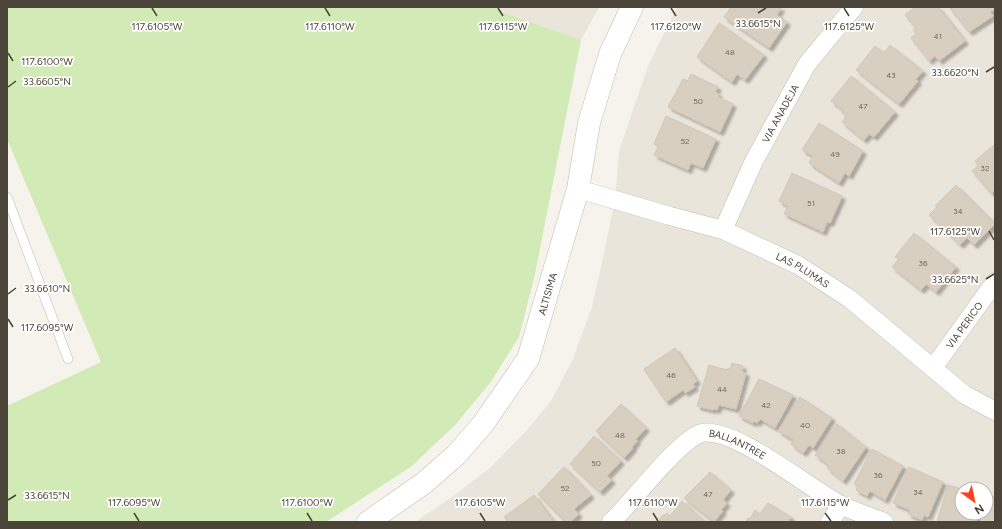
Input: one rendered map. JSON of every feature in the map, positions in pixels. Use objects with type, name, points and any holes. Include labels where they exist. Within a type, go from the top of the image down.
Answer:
[{"type":"street","name":"ALTISIMA","points":[[368,522],[424,482],[456,455],[483,424],[528,360],[578,189],[589,123],[610,54],[632,7]]},
{"type":"street","name":"VIA ANADEJA","points":[[723,230],[754,161],[808,64],[854,7]]},
{"type":"street","name":"LAS PLUMAS","points":[[578,189],[723,230],[798,265],[850,299],[965,394],[995,411]]},
{"type":"street","name":"VIA PERICO","points":[[933,368],[995,282]]},
{"type":"street","name":"BALLANTREE","points":[[611,522],[680,447],[702,433],[722,435],[744,445],[841,505],[884,522]]},
{"type":"street","points":[[830,522],[841,505]]},
{"type":"lane","points":[[7,197],[68,359]]},
{"type":"shaded area","points":[[497,7],[599,7],[581,40],[499,11]]},
{"type":"shaded area","points":[[677,7],[995,7],[995,522],[415,522],[452,497],[490,468],[528,429],[551,401],[572,361],[592,307],[615,200],[619,151],[648,66]]},
{"type":"green space","points":[[7,7],[497,7],[499,11],[581,40],[535,274],[519,337],[490,383],[456,424],[412,466],[326,522],[7,522],[7,406],[101,362],[7,139]]},
{"type":"building","points":[[731,7],[779,7],[781,8],[777,15],[787,22],[769,48],[724,17]]},
{"type":"building","points":[[915,7],[938,7],[965,41],[939,61],[935,56],[929,61],[911,38],[916,34],[913,30],[916,28],[905,15]]},
{"type":"building","points":[[949,7],[995,8],[990,12],[993,16],[969,32]]},
{"type":"building","points":[[719,23],[764,55],[745,80],[737,74],[732,82],[697,57]]},
{"type":"building","points":[[890,45],[923,71],[916,79],[918,81],[899,104],[856,70],[875,46],[884,53]]},
{"type":"building","points":[[691,74],[718,87],[715,92],[719,94],[718,97],[733,104],[720,132],[668,107],[683,79],[688,81]]},
{"type":"building","points":[[851,76],[895,112],[874,137],[869,134],[864,140],[842,122],[846,117],[842,113],[844,111],[831,101]]},
{"type":"building","points":[[666,116],[716,139],[703,168],[691,163],[688,170],[654,155],[659,146],[654,144]]},
{"type":"building","points":[[819,123],[863,151],[849,176],[845,173],[839,183],[809,163],[813,156],[802,150]]},
{"type":"building","points":[[995,144],[995,190],[991,193],[972,171],[978,166],[975,161]]},
{"type":"building","points":[[792,173],[842,196],[830,223],[827,222],[823,232],[784,214],[788,206],[779,201]]},
{"type":"building","points":[[956,185],[995,224],[974,245],[967,238],[960,245],[929,215],[937,207],[935,206]]},
{"type":"building","points":[[914,233],[956,267],[936,292],[926,284],[921,290],[892,267],[899,259],[895,257]]},
{"type":"building","points":[[675,348],[697,381],[693,384],[695,387],[685,393],[683,390],[666,402],[644,369]]},
{"type":"building","points":[[732,363],[743,366],[742,372],[746,373],[736,409],[719,405],[717,410],[713,410],[697,406],[709,365],[727,370],[728,368],[730,369]]},
{"type":"building","points":[[759,379],[793,395],[775,428],[760,419],[757,423],[754,421],[753,423],[739,416]]},
{"type":"building","points":[[800,397],[832,418],[813,448],[809,445],[803,453],[791,444],[794,440],[778,431]]},
{"type":"building","points":[[621,404],[646,428],[636,439],[637,441],[632,447],[633,448],[624,458],[596,431]]},
{"type":"building","points":[[837,424],[866,447],[843,481],[827,468],[829,465],[815,455]]},
{"type":"building","points":[[594,436],[621,461],[607,476],[612,480],[600,492],[570,464]]},
{"type":"building","points":[[872,449],[903,466],[885,500],[870,491],[867,496],[856,490],[858,486],[854,484]]},
{"type":"building","points":[[564,467],[591,495],[574,509],[579,514],[570,522],[566,522],[538,494]]},
{"type":"building","points":[[909,467],[943,482],[928,517],[924,515],[922,520],[908,514],[910,510],[893,503]]},
{"type":"building","points":[[710,472],[731,490],[723,500],[727,503],[721,510],[723,511],[714,522],[684,498]]},
{"type":"building","points":[[948,485],[954,487],[954,521],[976,521],[976,522],[937,522]]},
{"type":"building","points":[[534,495],[554,522],[508,522],[504,517]]},
{"type":"building","points":[[995,497],[995,522],[983,522],[994,521]]},
{"type":"building","points":[[682,501],[705,522],[657,522],[664,514],[665,516],[667,513],[670,516]]},
{"type":"building","points":[[768,503],[791,517],[788,522],[745,522],[748,518],[750,519],[755,510],[760,514]]}]
